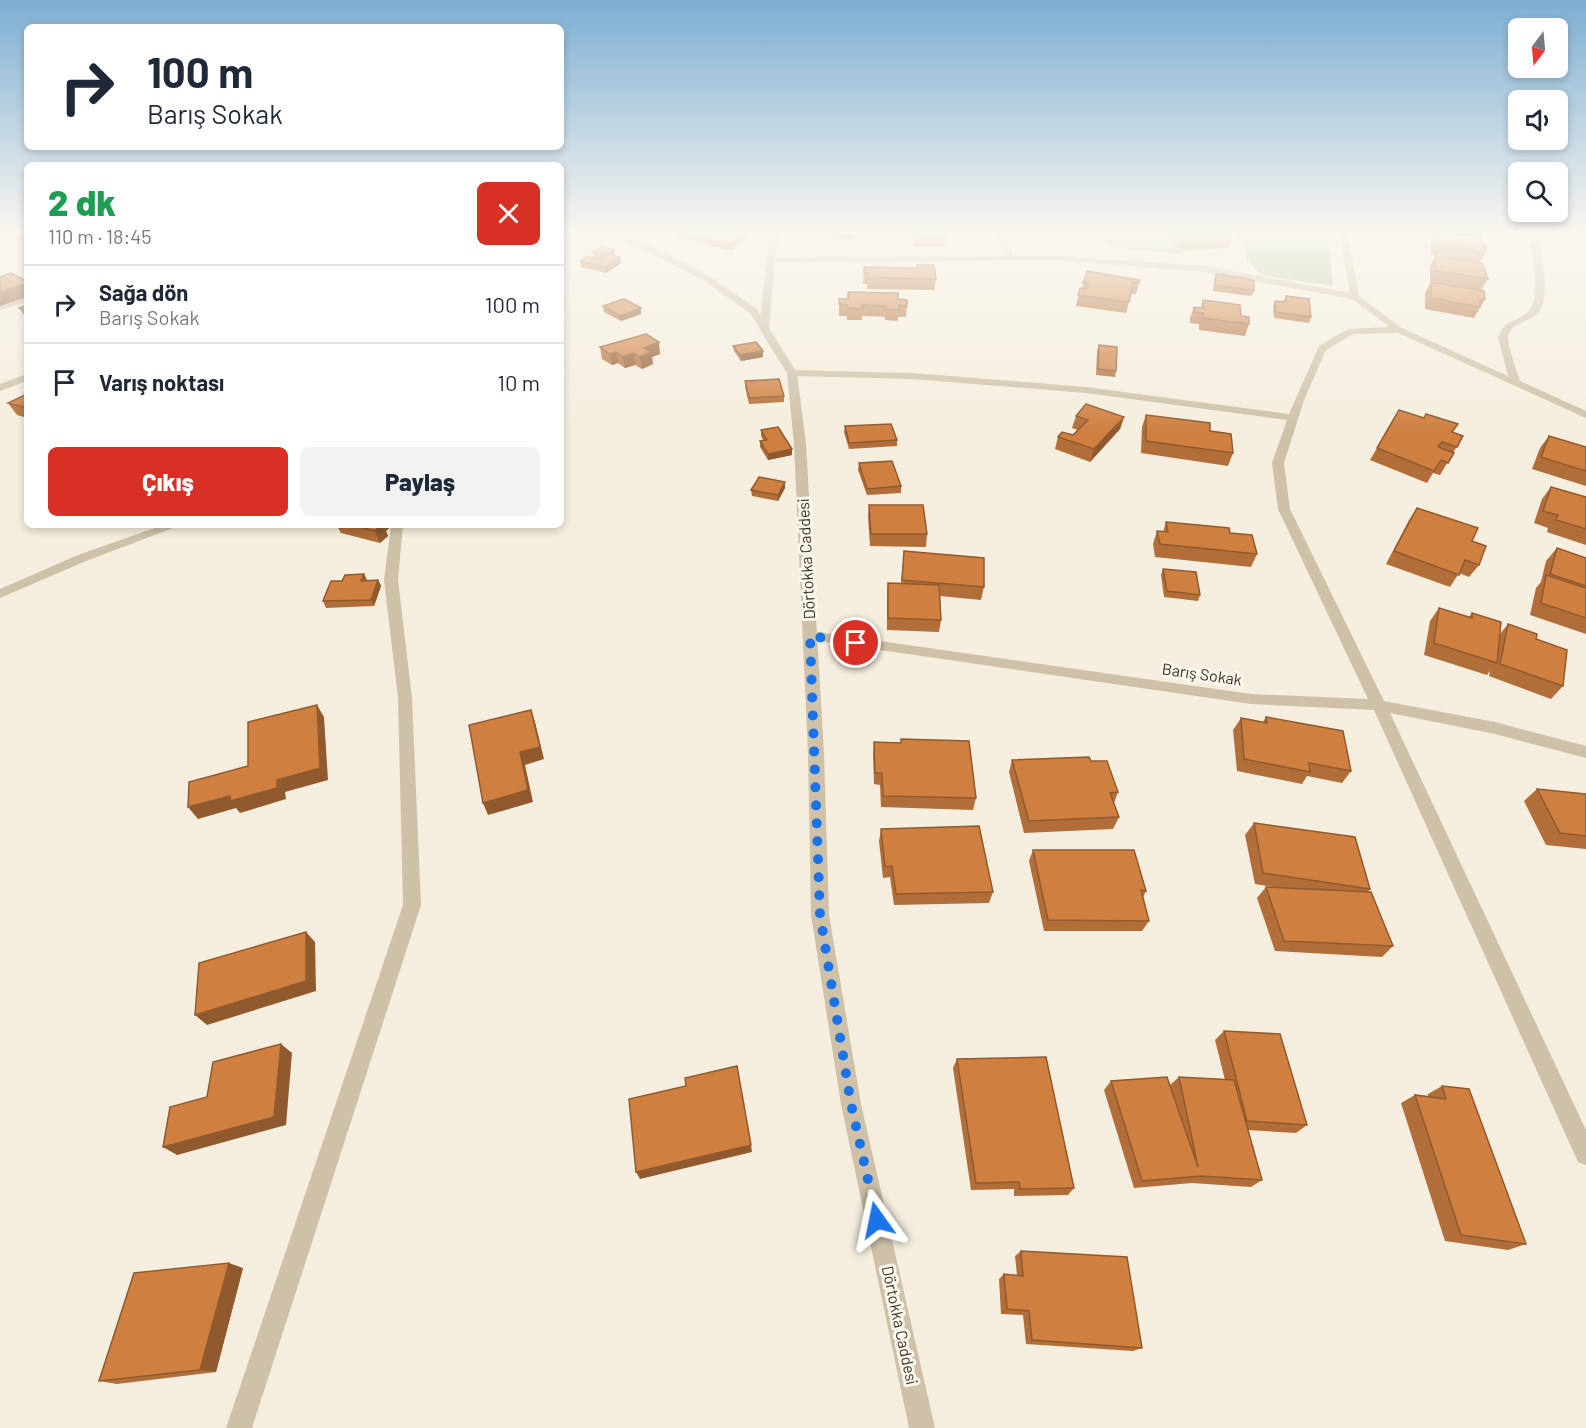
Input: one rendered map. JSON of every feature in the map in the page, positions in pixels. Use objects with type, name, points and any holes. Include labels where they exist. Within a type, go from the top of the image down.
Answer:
[{"type":"street","name":"Dörtokka Caddesi","points":[[735,298],[754,311],[792,374],[800,444],[810,636],[820,915],[851,1104],[922,1428]]},
{"type":"street","points":[[764,328],[767,298]]},
{"type":"street","points":[[1356,298],[1399,330],[1586,415]]},
{"type":"street","points":[[1515,382],[1503,337],[1508,326],[1525,319],[1536,310],[1540,298]]},
{"type":"street","points":[[0,307],[24,300]]},
{"type":"street","points":[[1399,330],[1350,332],[1322,348],[1293,418],[1278,463],[1284,509],[1378,705],[1586,1154]]},
{"type":"street","points":[[792,374],[912,376],[1086,390],[1293,418]]},
{"type":"street","points":[[0,388],[24,377]]},
{"type":"street","points":[[0,594],[82,558],[167,528]]},
{"type":"street","points":[[239,1428],[412,905],[405,698],[391,580],[397,528]]},
{"type":"street","name":"Barış Sokak","points":[[810,636],[1251,699],[1378,705],[1495,728],[1586,752]]},
{"type":"building","points":[[898,298],[907,300],[907,306],[899,305],[899,310],[886,309],[886,306],[862,305],[862,309],[847,308],[847,305],[839,304],[839,299]]},
{"type":"building","points":[[1097,298],[1130,298],[1129,302]]},
{"type":"building","points":[[1286,298],[1309,299],[1311,317],[1276,312],[1275,301],[1286,302]]},
{"type":"building","points":[[1431,298],[1485,299],[1480,300],[1480,307]]},
{"type":"building","points":[[624,299],[641,308],[620,316],[603,306]]},
{"type":"building","points":[[1203,300],[1240,305],[1241,316],[1249,317],[1249,324],[1203,318],[1203,313],[1194,312],[1194,307],[1203,308]]},
{"type":"building","points":[[646,334],[659,342],[644,348],[652,352],[640,357],[634,353],[623,357],[616,352],[610,354],[600,347]]},
{"type":"building","points":[[756,342],[763,351],[740,355],[733,346]]},
{"type":"building","points":[[1099,345],[1117,347],[1116,371],[1098,369]]},
{"type":"building","points":[[779,379],[784,396],[749,398],[745,381]]},
{"type":"building","points":[[24,395],[24,407],[8,403]]},
{"type":"building","points":[[1086,404],[1124,417],[1094,449],[1058,437],[1062,432],[1073,435],[1088,420],[1076,416]]},
{"type":"building","points":[[1399,410],[1424,418],[1426,414],[1458,424],[1452,432],[1463,436],[1457,447],[1442,442],[1438,447],[1454,453],[1448,463],[1441,460],[1434,471],[1377,448]]},
{"type":"building","points":[[1146,415],[1210,423],[1210,431],[1231,434],[1233,453],[1146,441]]},
{"type":"building","points":[[891,424],[897,440],[849,443],[845,426]]},
{"type":"building","points":[[778,427],[792,449],[768,454],[760,441],[767,440],[761,430]]},
{"type":"building","points":[[1549,436],[1586,447],[1586,471],[1541,457]]},
{"type":"building","points":[[892,461],[901,486],[867,489],[859,463]]},
{"type":"building","points":[[759,477],[785,482],[778,495],[751,490]]},
{"type":"building","points":[[1551,487],[1586,497],[1586,529],[1556,520],[1558,515],[1543,511]]},
{"type":"building","points":[[869,505],[923,505],[927,534],[871,534]]},
{"type":"building","points":[[1417,508],[1478,528],[1472,541],[1486,546],[1479,565],[1465,560],[1459,575],[1394,551]]},
{"type":"building","points":[[1166,522],[1229,528],[1230,533],[1252,535],[1257,554],[1160,544],[1157,531],[1168,532]]},
{"type":"building","points":[[1557,548],[1586,558],[1586,586],[1550,574]]},
{"type":"building","points":[[904,551],[984,558],[984,587],[902,580]]},
{"type":"building","points":[[1163,569],[1196,572],[1200,595],[1167,591]]},
{"type":"building","points":[[364,574],[361,581],[378,580],[371,600],[323,601],[331,581],[342,581],[345,575]]},
{"type":"building","points":[[1546,575],[1586,588],[1586,618],[1541,603]]},
{"type":"building","points":[[888,583],[939,585],[941,620],[888,618]]},
{"type":"building","points":[[1439,608],[1472,618],[1472,613],[1501,622],[1497,663],[1434,643]]},
{"type":"building","points":[[1508,624],[1537,634],[1536,639],[1567,650],[1563,686],[1500,664]]},
{"type":"building","points":[[317,705],[320,768],[277,780],[277,788],[230,801],[230,796],[188,807],[189,782],[248,766],[248,722]]},
{"type":"building","points":[[531,710],[540,747],[520,752],[528,790],[483,803],[469,725]]},
{"type":"building","points":[[1266,717],[1343,731],[1351,771],[1309,763],[1310,772],[1244,759],[1241,718],[1267,723]]},
{"type":"building","points":[[901,739],[969,741],[976,798],[883,796],[882,773],[875,773],[874,742],[901,743]]},
{"type":"building","points":[[1089,757],[1091,761],[1107,761],[1118,792],[1110,793],[1119,817],[1029,821],[1012,760]]},
{"type":"building","points":[[1537,789],[1586,794],[1586,836],[1560,833]]},
{"type":"building","points":[[1254,823],[1355,837],[1370,889],[1263,873]]},
{"type":"building","points":[[979,826],[993,892],[896,894],[892,866],[885,867],[881,829]]},
{"type":"building","points":[[1033,850],[1134,850],[1146,891],[1141,890],[1149,921],[1048,920]]},
{"type":"building","points":[[1266,887],[1371,892],[1393,946],[1284,941]]},
{"type":"building","points":[[306,932],[306,981],[195,1015],[199,963]]},
{"type":"building","points":[[1224,1031],[1280,1034],[1307,1125],[1247,1121]]},
{"type":"building","points":[[281,1044],[274,1117],[163,1147],[170,1107],[207,1097],[213,1062]]},
{"type":"building","points":[[1046,1057],[1074,1188],[1020,1189],[1019,1182],[976,1183],[957,1059]]},
{"type":"building","points":[[737,1066],[751,1145],[636,1172],[629,1099],[686,1086],[685,1078]]},
{"type":"building","points":[[1167,1077],[1198,1167],[1179,1077],[1234,1080],[1262,1180],[1201,1176],[1142,1181],[1111,1081]]},
{"type":"building","points":[[1442,1086],[1469,1089],[1526,1244],[1461,1235],[1415,1095],[1446,1099]]},
{"type":"building","points":[[1021,1251],[1127,1257],[1142,1348],[1032,1340],[1029,1311],[1007,1309],[1004,1274],[1023,1276]]},
{"type":"building","points":[[229,1263],[200,1370],[99,1381],[134,1273]]},
{"type":"route","points":[[856,643],[810,636],[820,915],[851,1104],[877,1220]]}]
